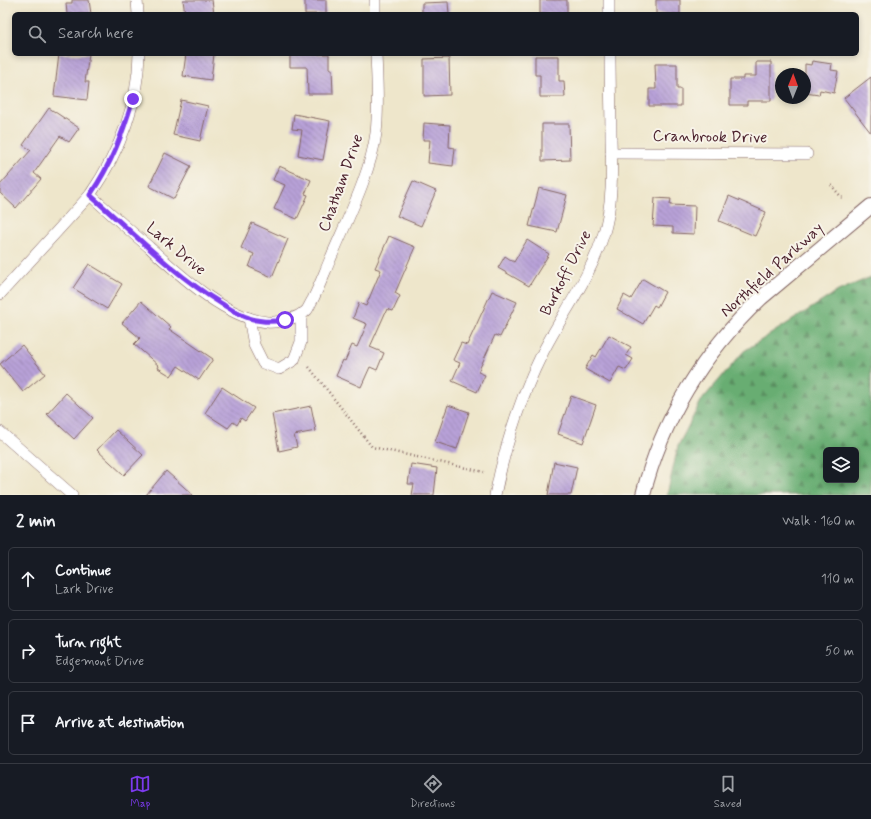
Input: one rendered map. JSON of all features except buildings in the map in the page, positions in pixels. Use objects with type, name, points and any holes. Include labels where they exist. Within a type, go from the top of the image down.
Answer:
[{"type":"street","points":[[137,0],[138,12]]},
{"type":"street","points":[[375,0],[376,12]]},
{"type":"street","points":[[609,0],[609,12]]},
{"type":"street","points":[[0,294],[90,195],[102,177],[123,133],[133,99],[139,56]]},
{"type":"street","name":"Chatham Drive","points":[[301,314],[307,310],[318,289],[363,180],[372,150],[376,133],[377,115],[376,56]]},
{"type":"street","name":"Burkoff Drive","points":[[496,495],[508,443],[529,382],[542,354],[583,281],[604,235],[610,200],[612,153],[610,56]]},
{"type":"street","name":"Cranbrook Drive","points":[[612,153],[807,154]]},
{"type":"street","name":"Lark Drive","points":[[90,195],[179,274],[207,295],[237,313],[249,318],[268,322],[285,320],[301,314]]},
{"type":"street","name":"Northfield Parkway","points":[[643,495],[648,475],[668,424],[682,397],[713,350],[761,298],[871,206]]},
{"type":"street","points":[[249,318],[254,345],[263,363],[279,369],[294,360],[301,342],[301,314]]},
{"type":"street","points":[[0,432],[72,495]]},
{"type":"path","points":[[831,185],[843,199]]},
{"type":"path","points":[[309,367],[372,447],[484,472]]},
{"type":"green space","points":[[871,277],[871,495],[667,495],[678,446],[701,401],[744,351],[838,291]]},
{"type":"route","points":[[133,99],[123,133],[110,162],[90,195],[179,274],[207,295],[237,313],[249,318],[268,322],[285,320]]}]
